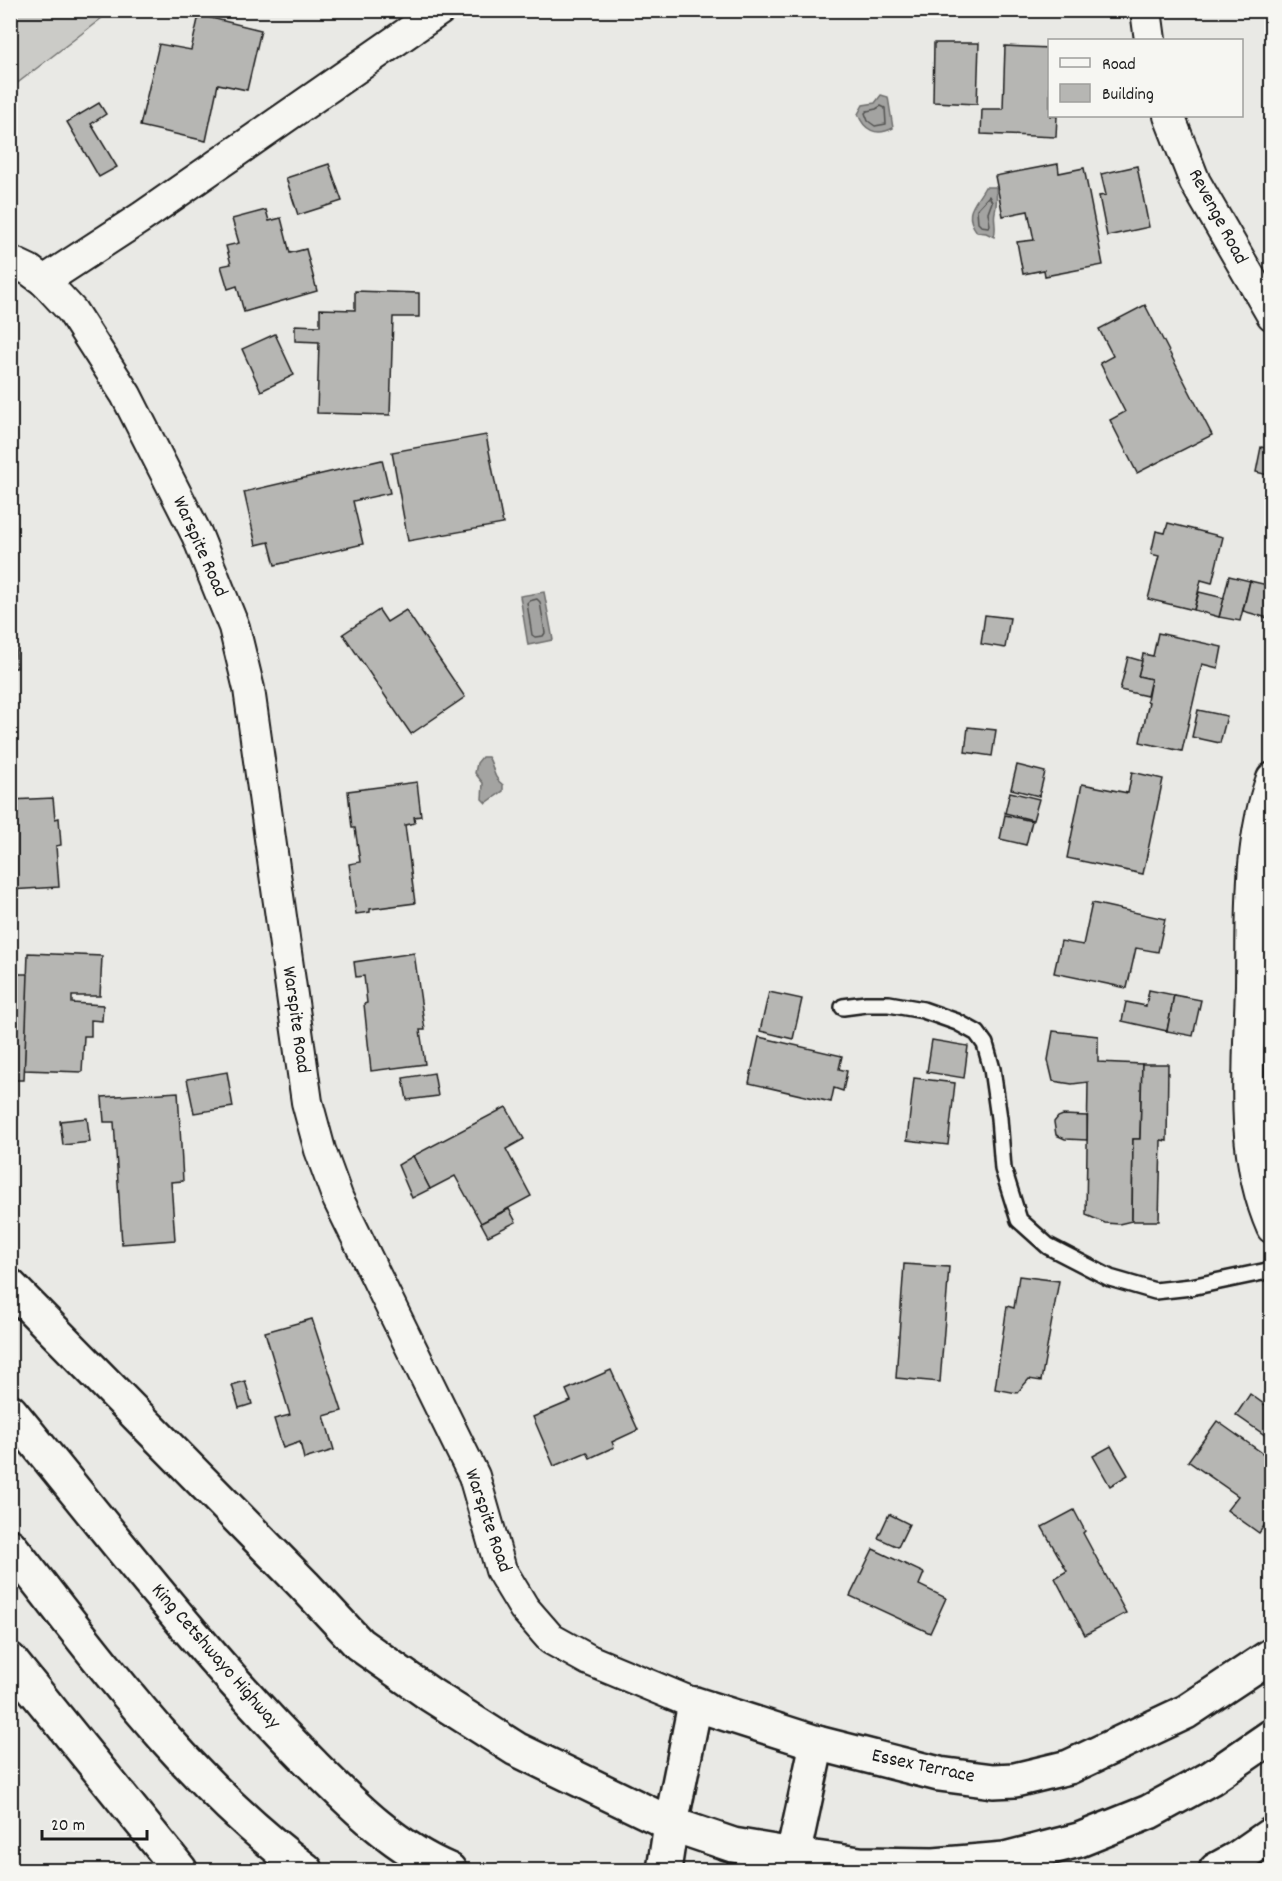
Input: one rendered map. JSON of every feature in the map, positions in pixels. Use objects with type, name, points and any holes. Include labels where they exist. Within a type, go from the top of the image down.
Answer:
[{"type":"main road","points":[[10,1286],[359,1644],[431,1695],[516,1749],[671,1824],[791,1863],[934,1865],[1005,1859],[1079,1840],[1149,1812],[1211,1778],[1272,1736]]},
{"type":"main road","name":"King Cetshwayo Highway","points":[[10,1411],[215,1660],[285,1737],[360,1812],[428,1862],[449,1870]]},
{"type":"main road","points":[[10,1546],[143,1715],[205,1782],[285,1855],[306,1870]]},
{"type":"main road","name":"Essex Terrace","points":[[695,1704],[817,1743],[939,1774],[993,1781],[1015,1780],[1069,1767],[1186,1712],[1272,1655]]},
{"type":"main road","points":[[10,1660],[180,1870]]},
{"type":"main road","points":[[664,1870],[695,1704]]},
{"type":"main road","points":[[791,1863],[817,1743]]},
{"type":"main road","points":[[1216,1870],[1272,1834]]},
{"type":"street","points":[[44,281],[142,217],[440,10]]},
{"type":"street","points":[[1146,10],[1150,39]]},
{"type":"street","name":"Revenge Road","points":[[1169,117],[1196,183],[1272,315]]},
{"type":"street","name":"Warspite Road","points":[[10,261],[29,270],[44,281],[72,311],[126,395],[197,536],[234,627],[249,689],[307,1102],[320,1150],[338,1199],[474,1476],[501,1570],[524,1608],[551,1639],[589,1660],[695,1704]]},
{"type":"street","points":[[1272,778],[1263,801],[1253,880],[1249,1095],[1261,1128],[1253,1161],[1264,1210],[1272,1228]]},
{"type":"lane","points":[[843,1007],[889,1004],[923,1010],[957,1022],[977,1033],[984,1044],[992,1069],[1003,1169],[1019,1220],[1048,1246],[1110,1278],[1155,1291],[1191,1287],[1272,1270]]},
{"type":"shaded area","points":[[11,10],[111,10],[111,11],[11,88]]},
{"type":"water","points":[[881,95],[888,97],[893,128],[876,132],[867,128],[858,114],[863,105],[875,103]]},
{"type":"water","points":[[985,187],[996,187],[994,237],[977,232],[971,219],[972,208]]},
{"type":"water","points":[[544,592],[553,640],[528,645],[520,596]]},
{"type":"water","points":[[482,757],[488,757],[495,775],[503,785],[503,791],[486,803],[482,799],[483,783],[475,773],[477,763]]},
{"type":"building","points":[[199,15],[261,30],[247,90],[218,84],[206,141],[140,126],[159,44],[191,50]]},
{"type":"building","points":[[934,43],[979,43],[977,104],[933,102]]},
{"type":"building","points":[[1005,46],[1048,48],[1048,117],[1057,117],[1056,137],[981,134],[982,109],[1003,109]]},
{"type":"building","points":[[99,103],[106,114],[91,124],[117,167],[99,177],[67,122]]},
{"type":"building","points":[[329,164],[342,201],[298,215],[286,178]]},
{"type":"building","points":[[1058,164],[1059,173],[1084,168],[1103,265],[1045,276],[1044,270],[1023,274],[1017,242],[1034,240],[1028,211],[1003,216],[995,176]]},
{"type":"building","points":[[1137,166],[1149,227],[1107,236],[1099,196],[1106,195],[1101,174]]},
{"type":"building","points":[[266,210],[269,221],[281,218],[290,253],[306,249],[317,291],[244,312],[237,286],[228,289],[221,266],[231,264],[226,246],[239,243],[232,219]]},
{"type":"building","points":[[355,291],[419,293],[419,317],[393,317],[390,415],[317,413],[319,342],[295,341],[295,325],[320,326],[320,309],[355,310]]},
{"type":"building","points":[[1145,305],[1212,435],[1137,473],[1110,420],[1125,412],[1100,363],[1113,356],[1099,329]]},
{"type":"building","points":[[275,334],[294,375],[261,391],[242,349]]},
{"type":"building","points":[[486,435],[503,524],[408,541],[392,452]]},
{"type":"building","points":[[1261,447],[1272,449],[1272,476],[1256,472]]},
{"type":"building","points":[[382,460],[390,493],[353,501],[363,544],[275,565],[269,542],[256,545],[244,492]]},
{"type":"building","points":[[1168,523],[1223,537],[1212,583],[1201,580],[1194,610],[1148,599],[1159,556],[1151,554],[1156,531],[1165,533]]},
{"type":"building","points":[[1229,576],[1250,581],[1240,621],[1219,617]]},
{"type":"building","points":[[1250,581],[1272,586],[1272,605],[1268,618],[1243,611]]},
{"type":"building","points":[[1199,592],[1224,598],[1219,617],[1194,610]]},
{"type":"building","points":[[10,605],[13,605],[17,668],[10,668]]},
{"type":"building","points":[[379,610],[387,622],[406,610],[465,697],[411,734],[343,634]]},
{"type":"building","points":[[985,615],[1010,618],[1005,648],[981,644]]},
{"type":"building","points":[[1158,633],[1222,647],[1218,668],[1202,664],[1182,751],[1140,742],[1149,702],[1147,701],[1151,679],[1138,676],[1143,654],[1153,656]]},
{"type":"building","points":[[1128,657],[1142,661],[1138,676],[1151,679],[1147,696],[1120,690]]},
{"type":"building","points":[[1198,710],[1227,716],[1220,743],[1192,737]]},
{"type":"building","points":[[968,727],[996,730],[992,756],[965,752]]},
{"type":"building","points":[[1017,765],[1045,772],[1039,796],[1011,789]]},
{"type":"building","points":[[1132,772],[1163,779],[1143,874],[1067,858],[1082,784],[1128,793]]},
{"type":"building","points":[[417,782],[421,816],[414,817],[415,823],[405,825],[415,903],[370,909],[370,912],[356,914],[349,864],[360,862],[355,828],[352,828],[348,791]]},
{"type":"building","points":[[1010,792],[1039,799],[1033,820],[1005,813]]},
{"type":"building","points":[[53,798],[55,819],[59,818],[61,845],[56,846],[59,887],[10,890],[10,800]]},
{"type":"building","points":[[1005,815],[1032,821],[1026,845],[1000,839]]},
{"type":"building","points":[[1092,903],[1165,919],[1158,952],[1136,948],[1127,988],[1054,973],[1061,941],[1083,945]]},
{"type":"building","points":[[28,953],[102,956],[100,996],[72,996],[72,1003],[103,1005],[102,1021],[91,1020],[91,1036],[84,1036],[82,1072],[24,1070]]},
{"type":"building","points":[[414,953],[425,1030],[420,1030],[425,1064],[371,1071],[364,1004],[367,1003],[364,976],[356,977],[354,962]]},
{"type":"building","points":[[10,974],[28,974],[24,1080],[10,1080]]},
{"type":"building","points":[[1149,990],[1174,995],[1167,1031],[1122,1021],[1126,1002],[1146,1006]]},
{"type":"building","points":[[769,992],[802,999],[793,1039],[760,1031]]},
{"type":"building","points":[[1174,995],[1201,1000],[1193,1036],[1167,1031]]},
{"type":"building","points":[[1053,1031],[1098,1036],[1098,1062],[1142,1064],[1140,1139],[1133,1139],[1132,1221],[1119,1224],[1105,1223],[1086,1215],[1088,1082],[1072,1084],[1053,1081],[1048,1060]]},
{"type":"building","points":[[759,1037],[842,1056],[839,1069],[847,1071],[843,1091],[834,1088],[831,1102],[749,1083]]},
{"type":"building","points":[[932,1040],[968,1046],[964,1078],[927,1072]]},
{"type":"building","points":[[1142,1064],[1168,1064],[1167,1141],[1161,1140],[1159,1221],[1132,1221],[1133,1139],[1140,1139]]},
{"type":"building","points":[[227,1072],[233,1107],[194,1113],[187,1079]]},
{"type":"building","points":[[434,1073],[438,1096],[407,1100],[403,1078]]},
{"type":"building","points":[[914,1078],[955,1083],[948,1145],[907,1140]]},
{"type":"building","points":[[178,1092],[183,1181],[171,1182],[175,1240],[122,1244],[114,1122],[104,1122],[102,1097]]},
{"type":"building","points":[[506,1107],[524,1139],[506,1149],[531,1196],[481,1223],[455,1176],[430,1189],[413,1156]]},
{"type":"building","points":[[1063,1115],[1087,1116],[1087,1140],[1065,1139],[1056,1135],[1054,1122]]},
{"type":"building","points":[[87,1118],[90,1142],[63,1145],[60,1121]]},
{"type":"building","points":[[413,1156],[430,1189],[412,1198],[398,1165]]},
{"type":"building","points":[[509,1209],[516,1222],[488,1236],[481,1223]]},
{"type":"building","points":[[904,1264],[949,1267],[940,1382],[896,1378]]},
{"type":"building","points":[[1019,1276],[1059,1281],[1041,1381],[1029,1379],[1017,1393],[995,1389],[1007,1306],[1014,1308]]},
{"type":"building","points":[[312,1319],[342,1411],[324,1416],[334,1450],[304,1459],[300,1442],[283,1448],[274,1419],[290,1415],[265,1332]]},
{"type":"building","points":[[611,1370],[638,1430],[612,1442],[614,1447],[590,1458],[587,1452],[554,1466],[533,1417],[571,1401],[566,1390]]},
{"type":"building","points":[[245,1381],[252,1404],[239,1408],[232,1385]]},
{"type":"building","points":[[1250,1394],[1272,1410],[1272,1440],[1236,1415]]},
{"type":"building","points":[[1217,1421],[1272,1460],[1272,1515],[1259,1533],[1227,1510],[1238,1496],[1188,1461]]},
{"type":"building","points":[[1111,1446],[1128,1475],[1110,1486],[1093,1456]]},
{"type":"building","points":[[1074,1510],[1085,1531],[1083,1533],[1126,1613],[1085,1635],[1055,1578],[1067,1571],[1042,1527]]},
{"type":"building","points":[[889,1514],[909,1524],[898,1547],[878,1538]]},
{"type":"building","points":[[873,1549],[924,1573],[919,1585],[946,1598],[930,1633],[850,1596]]}]
